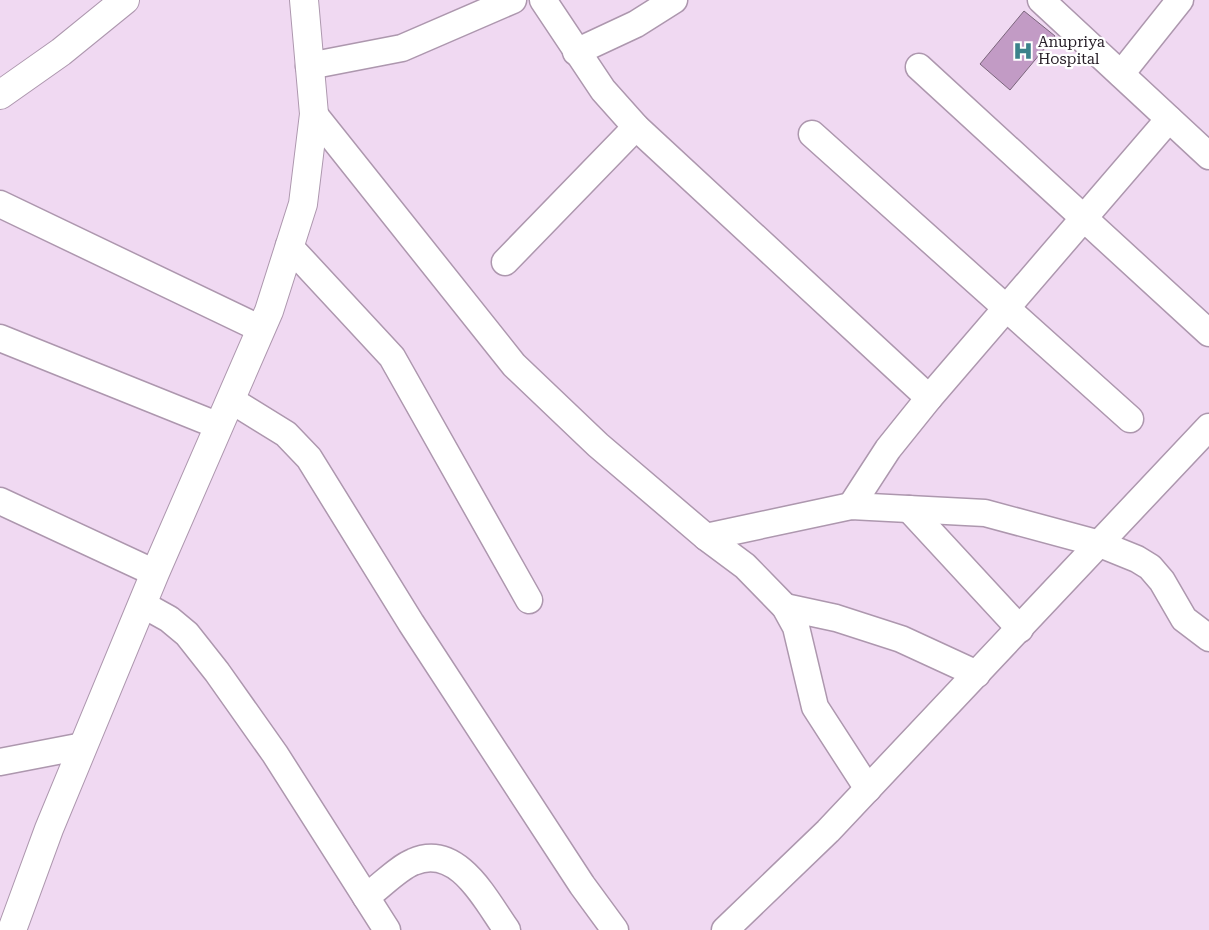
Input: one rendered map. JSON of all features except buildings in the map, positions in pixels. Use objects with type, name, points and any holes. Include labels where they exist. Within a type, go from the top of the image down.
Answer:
[{"type":"main road","points":[[0,95],[61,52],[125,0]]},
{"type":"main road","points":[[12,930],[49,829],[142,604],[269,311],[302,204],[314,114],[303,3]]},
{"type":"street","points":[[309,66],[402,48],[513,0]]},
{"type":"street","points":[[543,0],[603,90],[636,128],[930,398]]},
{"type":"street","points":[[576,52],[636,24],[674,0]]},
{"type":"street","points":[[1121,74],[1180,0]]},
{"type":"street","points":[[1049,3],[1121,74],[1209,156]]},
{"type":"street","points":[[920,67],[1209,333]]},
{"type":"street","points":[[314,114],[514,364],[598,445],[706,537],[745,566],[785,607],[796,627],[815,707],[868,789]]},
{"type":"street","points":[[851,506],[888,449],[1169,119]]},
{"type":"street","points":[[506,262],[636,128]]},
{"type":"street","points":[[812,134],[1007,307],[1130,420]]},
{"type":"street","points":[[0,204],[261,329]]},
{"type":"street","points":[[289,246],[392,357],[529,600]]},
{"type":"street","points":[[0,338],[219,426]]},
{"type":"street","points":[[231,400],[286,434],[309,458],[410,623],[582,885],[615,930]]},
{"type":"street","points":[[725,930],[828,831],[1209,427]]},
{"type":"street","points":[[0,502],[156,573]]},
{"type":"street","points":[[706,537],[851,506],[985,513],[1100,544],[1150,567],[1162,581],[1184,619],[1209,638]]},
{"type":"street","points":[[909,509],[1020,629]]},
{"type":"street","points":[[142,604],[168,619],[187,634],[217,672],[275,754],[388,930]]},
{"type":"street","points":[[785,607],[836,618],[900,639],[977,674]]},
{"type":"street","points":[[0,762],[84,746]]},
{"type":"street","points":[[366,897],[413,862],[434,857],[450,862],[467,874],[507,930]]},
{"type":"place","name":"Anupriya Hospital","points":[[1023,51]]}]
